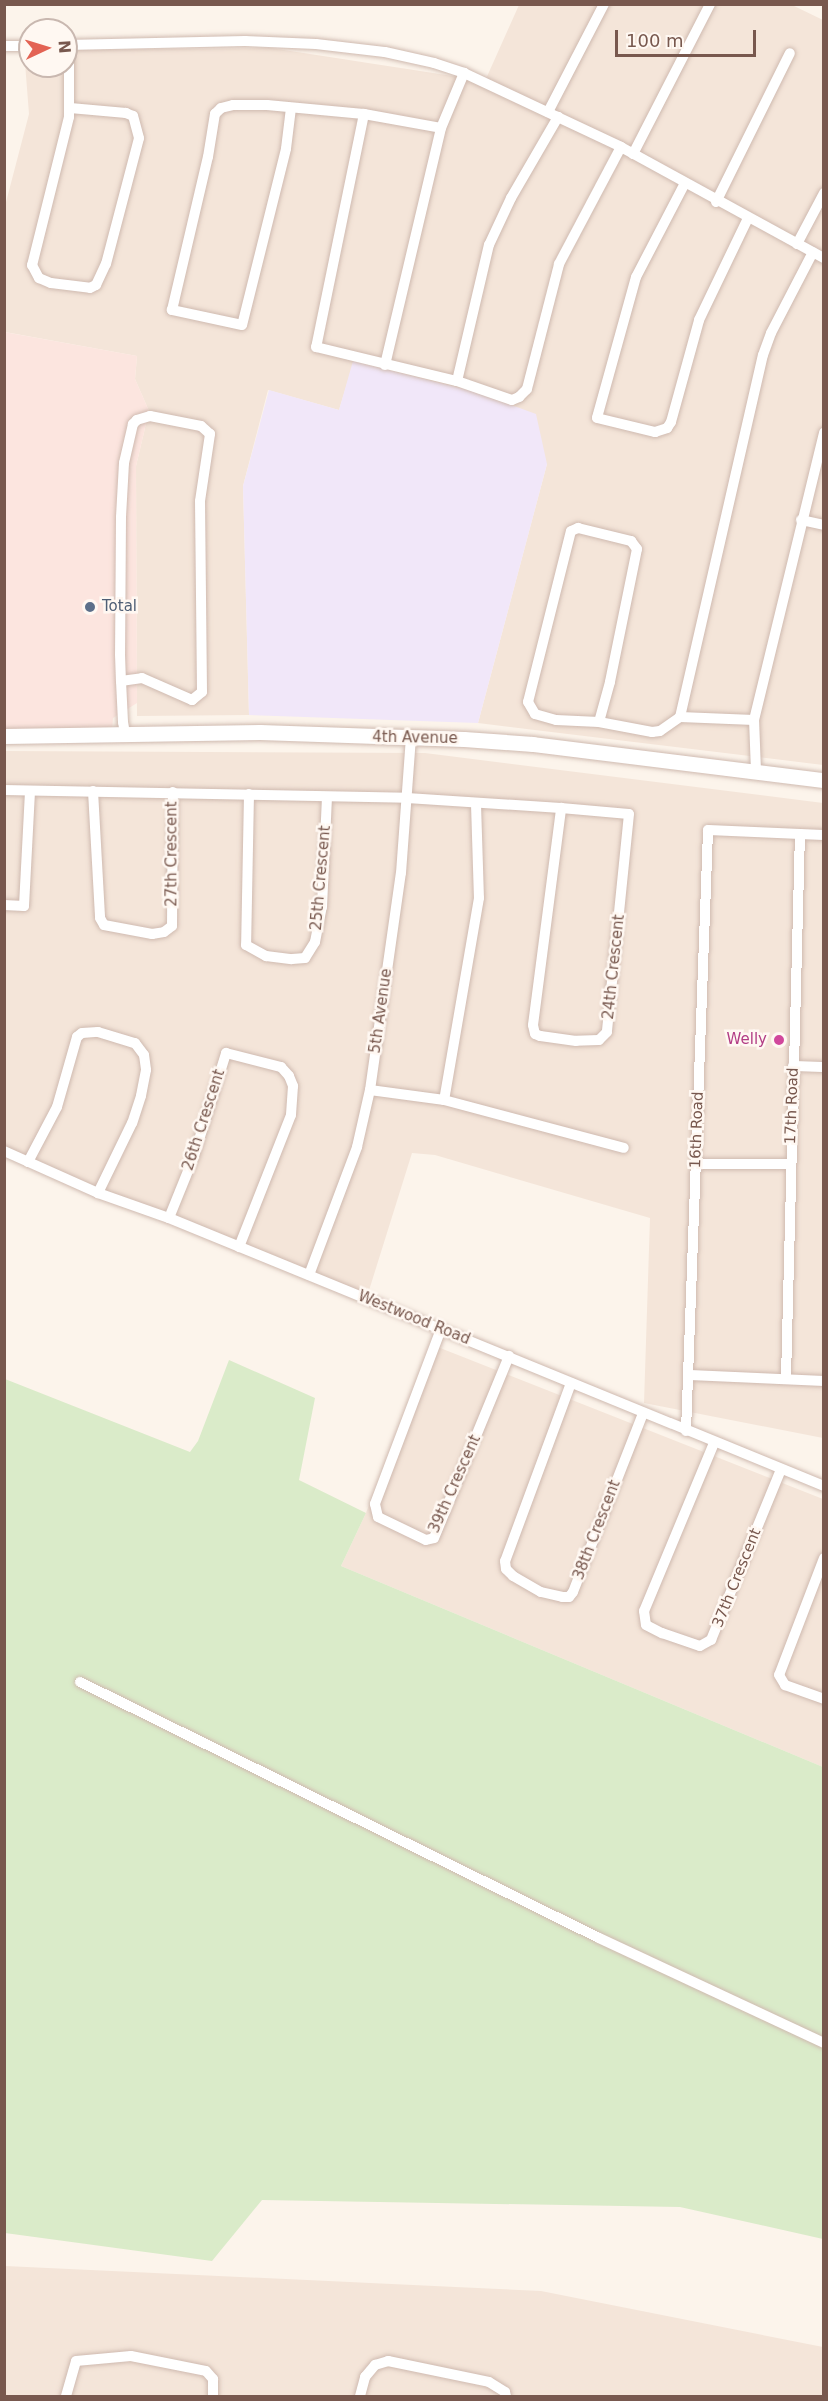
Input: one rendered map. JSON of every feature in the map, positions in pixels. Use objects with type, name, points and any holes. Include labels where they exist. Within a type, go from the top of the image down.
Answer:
[{"type":"street","points":[[457,381],[489,245],[604,4]]},
{"type":"street","points":[[633,154],[710,4]]},
{"type":"street","points":[[78,45],[244,41],[316,44],[410,57],[464,73],[621,147],[716,202],[824,258]]},
{"type":"street","points":[[716,202],[790,53]]},
{"type":"street","points":[[385,365],[441,128],[464,73]]},
{"type":"street","points":[[69,78],[70,108],[32,265],[39,278],[90,288],[96,285],[106,264],[139,138],[133,116],[126,113],[70,108]]},
{"type":"street","points":[[291,108],[286,149],[242,325],[172,310],[208,157],[215,114],[221,108],[233,105],[291,108],[364,114],[441,128]]},
{"type":"street","points":[[364,114],[315,347],[457,381],[512,400],[527,389],[559,264],[621,147]]},
{"type":"street","points":[[685,183],[636,277],[597,418],[655,432],[667,428],[671,422],[699,320],[748,218]]},
{"type":"street","points":[[797,244],[824,193]]},
{"type":"street","points":[[680,717],[763,355],[813,252]]},
{"type":"street","points":[[122,681],[142,678],[192,700],[202,692],[200,501],[210,434],[201,426],[150,416],[137,420],[133,424],[124,463],[121,517],[122,681],[125,734]]},
{"type":"street","points":[[756,771],[754,720],[824,432]]},
{"type":"street","points":[[801,520],[824,525]]},
{"type":"street","points":[[599,722],[610,682],[637,549],[631,541],[578,528],[571,531],[528,702],[535,714],[556,720],[599,722],[652,732],[660,731],[680,717],[754,720]]},
{"type":"street","name":"4th Avenue","points":[[4,736],[260,732],[533,744],[824,780]]},
{"type":"street","name":"5th Avenue","points":[[309,1275],[357,1147],[370,1090],[401,873],[411,738]]},
{"type":"street","points":[[4,790],[407,798],[561,808]]},
{"type":"street","points":[[4,905],[24,906],[30,791]]},
{"type":"street","name":"27th Crescent","points":[[93,791],[100,918],[104,925],[152,934],[164,932],[172,926],[172,792]]},
{"type":"street","name":"25th Crescent","points":[[249,794],[246,945],[266,956],[292,959],[305,958],[315,942],[322,908],[327,797]]},
{"type":"street","points":[[444,1100],[479,898],[476,804]]},
{"type":"street","name":"24th Crescent","points":[[561,808],[629,814],[607,1032],[599,1040],[576,1041],[540,1036],[535,1034],[532,1021],[561,808]]},
{"type":"street","name":"16th Road","points":[[686,1431],[690,1375],[708,830],[800,834]]},
{"type":"street","points":[[800,834],[824,835]]},
{"type":"street","name":"17th Road","points":[[786,1378],[800,834]]},
{"type":"street","points":[[28,1162],[57,1107],[77,1037],[82,1033],[115,1034],[135,1043],[144,1055],[146,1070],[141,1096],[132,1123],[98,1193]]},
{"type":"street","name":"26th Crescent","points":[[169,1218],[194,1156],[226,1053],[281,1067],[289,1076],[293,1086],[294,1099],[291,1114],[239,1247]]},
{"type":"street","points":[[793,1066],[824,1067]]},
{"type":"street","points":[[370,1090],[444,1100],[624,1148]]},
{"type":"street","name":"Westwood Road","points":[[4,1151],[98,1193],[169,1218],[509,1356],[714,1443],[824,1486]]},
{"type":"street","points":[[696,1164],[790,1164]]},
{"type":"street","name":"39th Crescent","points":[[441,1329],[375,1504],[378,1517],[426,1540],[434,1538],[509,1356]]},
{"type":"street","points":[[690,1375],[824,1381]]},
{"type":"street","name":"38th Crescent","points":[[571,1383],[505,1561],[506,1569],[513,1576],[541,1592],[562,1597],[573,1593],[643,1413]]},
{"type":"street","name":"37th Crescent","points":[[714,1443],[644,1611],[646,1625],[662,1633],[700,1646],[711,1640],[781,1469]]},
{"type":"street","points":[[824,1558],[779,1675],[784,1685],[824,1699]]},
{"type":"street","points":[[80,1682],[599,1938],[824,2043]]},
{"type":"street","points":[[66,2397],[76,2361],[131,2356],[206,2371],[213,2379],[213,2397]]},
{"type":"street","points":[[360,2397],[365,2377],[375,2365],[388,2361],[489,2382],[505,2392],[506,2397]]},
{"type":"shaded area","points":[[519,5],[792,5],[823,20],[823,765],[478,723],[547,464],[354,361],[339,410],[268,390],[243,486],[249,715],[137,716],[136,466],[149,411],[135,379],[137,356],[5,332],[5,206],[29,114],[26,78],[78,78],[78,50],[271,48],[485,81]]},
{"type":"shaded area","points":[[4,332],[137,356],[135,379],[149,411],[136,466],[137,703],[113,718],[112,730],[5,731]]},
{"type":"shaded area","points":[[353,361],[476,392],[536,414],[547,464],[478,723],[249,715],[243,486],[269,390],[339,410]]},
{"type":"shaded area","points":[[4,751],[425,753],[823,803],[823,1438],[644,1403],[650,1218],[435,1155],[412,1153],[366,1300],[5,1149]]},
{"type":"shaded area","points":[[430,1344],[823,1499],[823,1767],[341,1566],[366,1513]]},
{"type":"shaded area","points":[[5,2266],[541,2291],[823,2347],[823,2396],[5,2396]]},
{"type":"green space","points":[[229,1360],[315,1398],[299,1480],[366,1513],[341,1566],[823,1767],[823,2239],[680,2207],[262,2200],[212,2261],[5,2233],[5,1379],[190,1452],[198,1441]]},
{"type":"place","name":"Total","points":[[90,607]]},
{"type":"place","name":"Welly","points":[[779,1040]]}]
